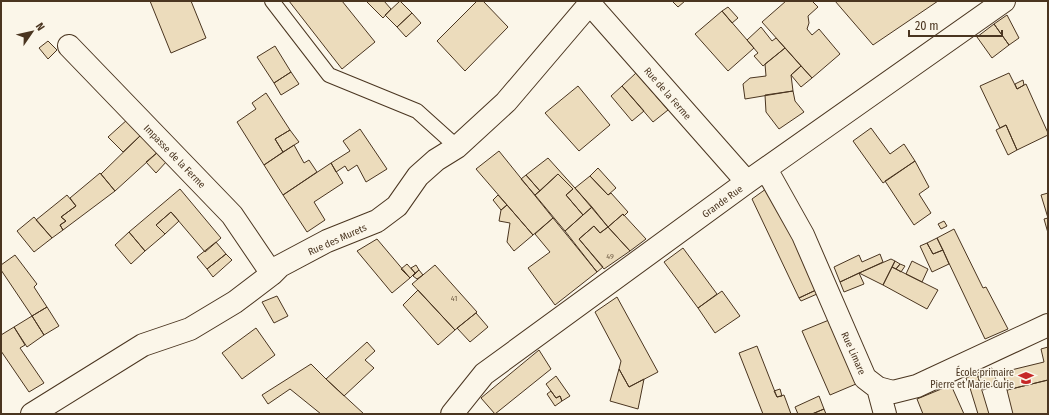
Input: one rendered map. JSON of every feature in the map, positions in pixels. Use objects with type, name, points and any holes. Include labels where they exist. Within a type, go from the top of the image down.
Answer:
[{"type":"street","name":"Grande Rue","points":[[452,414],[484,374],[747,182],[1004,1]]},
{"type":"street","name":"Rue des Murets","points":[[32,414],[143,346],[190,329],[235,302],[272,274],[280,266],[327,241],[377,221],[396,206],[418,176],[436,160],[457,147],[506,102],[591,2]]},
{"type":"street","name":"Rue de la Ferme","points":[[591,2],[747,182]]},
{"type":"street","name":"Impasse de la Ferme","points":[[69,46],[232,215],[272,274]]},
{"type":"street","name":"Rue Limare","points":[[766,169],[803,235],[865,378],[878,388]]},
{"type":"street","points":[[885,414],[878,388],[893,392],[917,386],[1048,325]]},
{"type":"lane","points":[[272,1],[329,75],[417,111],[457,147]]},
{"type":"building","points":[[150,1],[191,1],[206,38],[171,53]]},
{"type":"building","points":[[289,1],[342,1],[375,42],[342,69]]},
{"type":"building","points":[[366,1],[384,1],[391,9],[383,18]]},
{"type":"building","points":[[400,1],[412,13],[397,27],[385,15]]},
{"type":"building","points":[[477,1],[483,1],[508,27],[465,71],[437,41]]},
{"type":"building","points":[[672,1],[685,1],[678,7]]},
{"type":"building","points":[[786,1],[812,1],[818,7],[808,16],[809,23],[807,29],[812,35],[819,29],[840,54],[812,78],[762,22]]},
{"type":"building","points":[[835,1],[938,1],[873,45]]},
{"type":"building","points":[[728,7],[738,18],[732,23],[722,11]]},
{"type":"building","points":[[722,11],[754,48],[728,71],[695,34]]},
{"type":"building","points":[[412,13],[421,23],[406,37],[397,27]]},
{"type":"building","points":[[1007,15],[1019,38],[1009,45],[994,24]]},
{"type":"building","points":[[994,24],[1009,45],[992,58],[977,37]]},
{"type":"building","points":[[761,27],[772,41],[776,38],[785,48],[763,66],[754,56],[758,53],[747,40]]},
{"type":"building","points":[[48,41],[57,50],[48,59],[39,48]]},
{"type":"building","points":[[275,46],[291,72],[274,83],[257,57]]},
{"type":"building","points":[[785,48],[801,66],[791,75],[793,91],[745,99],[743,84],[750,78],[766,76],[765,64]]},
{"type":"building","points":[[801,66],[812,78],[801,87],[791,75]]},
{"type":"building","points":[[291,72],[299,84],[281,95],[274,83]]},
{"type":"building","points":[[636,73],[668,110],[653,122],[622,86]]},
{"type":"building","points":[[1009,73],[1017,89],[1026,84],[1048,133],[1048,135],[1017,150],[1006,125],[1000,128],[980,86]]},
{"type":"building","points":[[1023,80],[1024,85],[1017,89],[1015,84]]},
{"type":"building","points":[[578,86],[610,125],[579,151],[545,113]]},
{"type":"building","points":[[622,86],[644,111],[632,121],[611,96]]},
{"type":"building","points":[[793,91],[795,101],[804,112],[779,129],[766,112],[765,95]]},
{"type":"building","points":[[266,93],[290,130],[275,139],[283,152],[264,165],[237,122],[256,109],[252,103]]},
{"type":"building","points":[[128,119],[142,134],[123,152],[108,137]]},
{"type":"building","points":[[1006,125],[1017,150],[1008,155],[996,130]]},
{"type":"building","points":[[871,128],[890,154],[904,144],[915,161],[883,183],[853,141]]},
{"type":"building","points":[[360,129],[387,169],[366,182],[357,165],[348,171],[345,166],[336,172],[331,163],[350,151],[343,141]]},
{"type":"building","points":[[290,130],[299,142],[283,152],[275,139]]},
{"type":"building","points":[[142,134],[159,151],[115,191],[101,174]]},
{"type":"building","points":[[294,145],[304,163],[309,160],[317,172],[283,195],[264,165]]},
{"type":"building","points":[[159,151],[167,161],[156,173],[146,162]]},
{"type":"building","points":[[499,151],[553,218],[533,235],[476,169]]},
{"type":"building","points":[[548,158],[592,207],[583,215],[566,195],[573,189],[558,174],[540,191],[526,175]]},
{"type":"building","points":[[915,161],[929,187],[919,194],[931,213],[914,225],[885,181]]},
{"type":"building","points":[[331,163],[343,183],[314,202],[325,220],[307,232],[283,195]]},
{"type":"building","points":[[598,168],[616,188],[608,195],[590,176]]},
{"type":"building","points":[[100,173],[115,191],[63,230],[60,225],[66,221],[61,217],[76,206],[70,198]]},
{"type":"building","points":[[558,174],[573,189],[566,195],[583,215],[565,231],[535,195]]},
{"type":"building","points":[[526,175],[540,191],[535,195],[521,179]]},
{"type":"building","points":[[590,176],[608,195],[611,193],[628,212],[624,216],[623,214],[608,227],[575,188]]},
{"type":"building","points":[[770,186],[816,290],[799,298],[752,199]]},
{"type":"building","points":[[180,189],[221,238],[205,252],[171,212],[156,225],[165,234],[145,251],[129,232]]},
{"type":"building","points":[[1048,193],[1048,218],[1041,195]]},
{"type":"building","points":[[67,195],[76,206],[61,217],[66,221],[60,225],[63,230],[52,238],[36,220]]},
{"type":"building","points":[[498,195],[507,205],[501,210],[493,200]]},
{"type":"building","points":[[507,205],[533,235],[514,251],[507,242],[510,223],[499,221],[501,210]]},
{"type":"building","points":[[592,207],[608,227],[600,233],[594,226],[579,239],[603,267],[597,272],[565,231]]},
{"type":"building","points":[[171,212],[179,221],[165,234],[156,225]]},
{"type":"building","points":[[623,214],[646,239],[630,251],[608,227]]},
{"type":"building","points":[[34,217],[52,238],[34,252],[17,231]]},
{"type":"building","points":[[553,218],[597,272],[555,305],[528,268],[550,252],[535,234]]},
{"type":"building","points":[[1048,218],[1048,233],[1044,219]]},
{"type":"building","points":[[944,221],[947,226],[941,229],[938,224]]},
{"type":"building","points":[[594,226],[600,233],[608,227],[630,251],[604,269],[579,239]]},
{"type":"building","points":[[954,229],[983,288],[986,287],[1008,329],[985,339],[937,238]]},
{"type":"building","points":[[129,232],[145,251],[131,264],[115,245]]},
{"type":"building","points":[[937,238],[943,250],[933,254],[927,243]]},
{"type":"building","points":[[377,239],[410,278],[392,293],[357,251]]},
{"type":"building","points":[[216,242],[226,254],[207,269],[197,257]]},
{"type":"building","points":[[927,243],[933,254],[943,250],[949,264],[932,272],[920,246]]},
{"type":"building","points":[[683,248],[717,294],[698,308],[664,262]]},
{"type":"building","points":[[226,254],[232,260],[213,277],[207,269]]},
{"type":"building","points":[[880,254],[883,262],[840,282],[834,267],[859,255],[862,262]]},
{"type":"building","points":[[15,255],[37,284],[34,287],[47,307],[32,316],[1,270],[1,265]]},
{"type":"building","points":[[891,259],[895,261],[883,285],[859,273]]},
{"type":"building","points":[[895,261],[900,264],[896,269],[892,267]]},
{"type":"building","points":[[912,261],[928,269],[922,282],[906,274]]},
{"type":"building","points":[[407,264],[415,273],[410,278],[401,269]]},
{"type":"building","points":[[900,264],[905,266],[901,272],[896,269]]},
{"type":"building","points":[[416,265],[419,270],[415,273],[411,268]]},
{"type":"building","points":[[435,265],[477,312],[455,330],[412,284]]},
{"type":"building","points":[[892,267],[938,290],[927,309],[883,285]]},
{"type":"building","points":[[419,270],[423,275],[417,279],[413,276]]},
{"type":"building","points":[[859,273],[864,284],[844,292],[840,282]]},
{"type":"building","points":[[418,290],[455,330],[438,345],[403,305]]},
{"type":"building","points":[[816,290],[817,294],[801,301],[799,298]]},
{"type":"building","points":[[722,291],[740,316],[715,333],[698,308]]},
{"type":"building","points":[[277,296],[288,316],[274,323],[262,302]]},
{"type":"building","points":[[617,297],[658,372],[629,387],[619,369],[621,361],[595,312]]},
{"type":"building","points":[[47,307],[59,326],[44,335],[32,316]]},
{"type":"building","points":[[476,313],[488,327],[470,342],[457,328]]},
{"type":"building","points":[[32,316],[44,335],[27,347],[14,327]]},
{"type":"building","points":[[829,320],[856,384],[830,395],[802,331]]},
{"type":"building","points":[[14,327],[25,345],[20,348],[44,383],[29,392],[1,351],[1,335]]},
{"type":"building","points":[[256,328],[275,355],[242,379],[222,353]]},
{"type":"building","points":[[367,342],[375,351],[365,360],[374,368],[344,396],[326,379]]},
{"type":"building","points":[[757,346],[777,397],[784,395],[791,414],[763,414],[739,353]]},
{"type":"building","points":[[1048,347],[1048,380],[1007,390],[1003,372],[1044,362],[1041,349]]},
{"type":"building","points":[[539,350],[551,369],[495,414],[481,398]]},
{"type":"building","points":[[311,364],[364,414],[321,414],[290,389],[268,404],[262,395]]},
{"type":"building","points":[[992,368],[992,370],[978,377],[977,373]]},
{"type":"building","points":[[619,369],[629,387],[644,379],[638,409],[610,401]]},
{"type":"building","points":[[992,370],[998,384],[983,390],[978,377]]},
{"type":"building","points":[[977,373],[980,384],[970,388],[966,378]]},
{"type":"building","points":[[556,376],[570,396],[562,401],[560,396],[556,398],[546,384]]},
{"type":"building","points":[[1048,380],[1048,414],[1013,414],[1007,390]]},
{"type":"building","points":[[980,384],[989,414],[978,414],[970,388]]},
{"type":"building","points":[[951,385],[964,414],[923,414],[917,399]]},
{"type":"building","points":[[780,389],[782,396],[777,397],[774,391]]},
{"type":"building","points":[[551,391],[556,398],[560,396],[562,401],[555,406],[547,394]]},
{"type":"building","points":[[819,396],[824,409],[812,414],[798,414],[795,407]]},
{"type":"building","points":[[824,409],[826,414],[812,414]]},
{"type":"place","name":"École primaire Pierre et Marie Curie","points":[[1026,378]]}]
